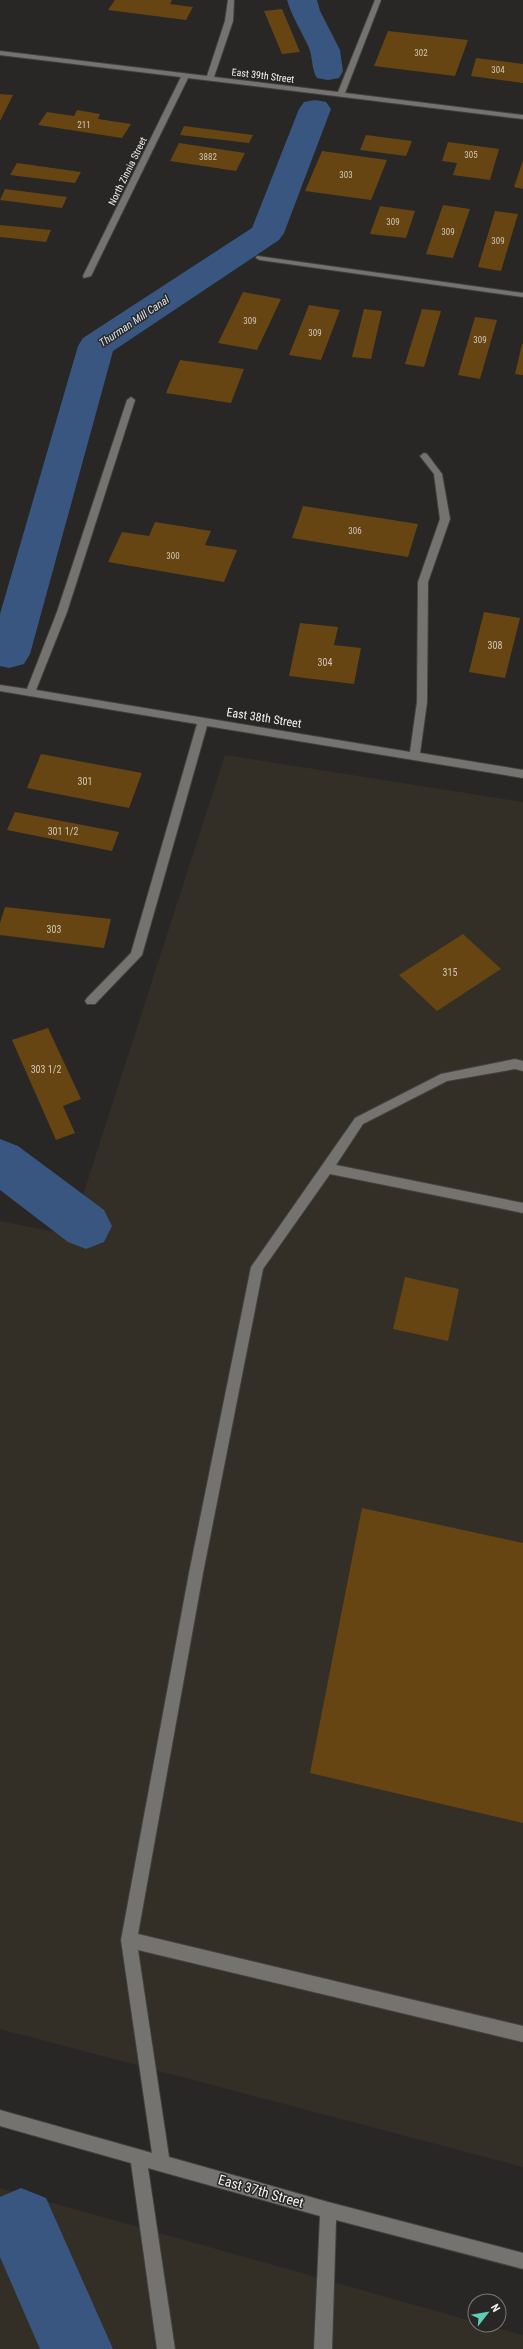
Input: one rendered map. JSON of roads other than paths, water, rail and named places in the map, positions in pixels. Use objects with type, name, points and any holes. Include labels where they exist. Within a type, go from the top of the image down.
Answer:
[{"type":"street","points":[[210,79],[229,21],[231,0]]},
{"type":"street","points":[[341,95],[378,0]]},
{"type":"street","name":"East 39th Street","points":[[0,52],[523,117]]},
{"type":"street","name":"North Zinnia Street","points":[[87,276],[186,76]]},
{"type":"street","points":[[260,258],[523,295]]},
{"type":"street","points":[[30,693],[62,612],[131,400]]},
{"type":"street","points":[[415,755],[422,702],[423,582],[445,520],[438,474],[424,456]]},
{"type":"street","name":"East 38th Street","points":[[0,688],[415,755],[523,774]]},
{"type":"street","points":[[91,1002],[136,955],[204,721]]},
{"type":"street","points":[[162,2163],[130,1940],[196,1573],[257,1267],[359,1121],[444,1077],[515,1064],[523,1066]]},
{"type":"street","points":[[327,1168],[523,1208]]},
{"type":"street","points":[[130,1940],[523,2034]]},
{"type":"street","name":"East 37th Street","points":[[0,2118],[328,2210],[523,2261]]},
{"type":"street","points":[[138,2157],[166,2349]]},
{"type":"street","points":[[323,2349],[328,2210]]},
{"type":"waterway","name":"Thurman Mill Canal","points":[[302,0],[305,11],[325,50],[328,71]]},
{"type":"waterway","name":"Thurman Mill Canal","points":[[9,654],[96,346],[267,233],[315,109]]},
{"type":"waterway","name":"Thurman Mill Canal","points":[[0,1161],[86,1226]]},
{"type":"waterway","name":"Thurman Mill Canal","points":[[21,2223],[77,2349]]}]
